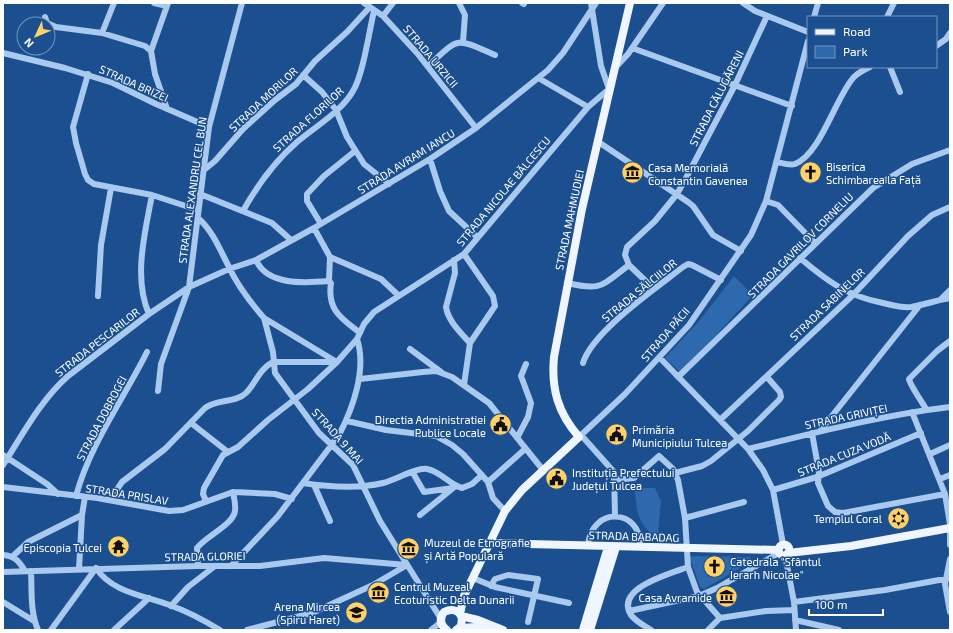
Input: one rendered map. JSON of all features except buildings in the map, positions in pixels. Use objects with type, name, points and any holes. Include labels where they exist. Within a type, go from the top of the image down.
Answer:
[{"type":"main road","name":"STRADA MAHMUDIEI","points":[[580,436],[560,410],[554,388],[554,357],[567,283],[597,141],[630,3]]},
{"type":"main road","name":"STRADA PĂCII","points":[[457,629],[462,621],[460,615],[464,596],[505,511],[517,495],[580,436]]},
{"type":"main road","name":"STRADA BABADAG","points":[[489,543],[784,551],[950,526]]},
{"type":"main road","points":[[583,630],[612,547]]},
{"type":"main road","points":[[590,630],[612,547]]},
{"type":"main road","name":"STRADA PĂCII","points":[[441,624],[444,612],[450,610],[464,596]]},
{"type":"main road","points":[[450,610],[503,630]]},
{"type":"main road","points":[[441,624],[447,630]]},
{"type":"main road","points":[[457,629],[477,627],[491,630]]},
{"type":"street","points":[[102,32],[114,3]]},
{"type":"street","points":[[154,3],[167,4],[151,52],[155,74],[167,109]]},
{"type":"street","name":"STRADA ALEXANDRU CEL BUN","points":[[158,390],[161,364],[189,286],[209,127],[242,3]]},
{"type":"street","points":[[383,16],[393,3]]},
{"type":"street","points":[[459,3],[465,15],[462,42]]},
{"type":"street","points":[[590,3],[601,66],[609,89]]},
{"type":"street","name":"STRADA AVRAM IANCU","points":[[189,286],[229,269],[256,260],[389,184],[476,128],[540,79],[563,53],[596,3]]},
{"type":"street","points":[[615,68],[632,48],[662,3]]},
{"type":"street","points":[[743,3],[767,16],[807,32]]},
{"type":"street","points":[[814,16],[818,3]]},
{"type":"street","points":[[888,16],[894,3]]},
{"type":"street","name":"STRADA URZICII","points":[[369,7],[383,16],[428,66],[476,128]]},
{"type":"street","name":"STRADA MORILOR","points":[[204,170],[215,161],[243,129],[275,100],[296,84],[322,54],[353,27],[369,7]]},
{"type":"street","name":"STRADA FLORILOR","points":[[243,211],[271,167],[297,142],[349,98],[357,84],[369,7]]},
{"type":"street","name":"STRADA CĂLUGĂRENI","points":[[629,265],[626,255],[627,247],[654,221],[677,194],[735,86],[767,16]]},
{"type":"street","points":[[56,27],[102,32],[145,46],[151,52]]},
{"type":"street","points":[[937,45],[946,39],[950,33]]},
{"type":"street","points":[[428,66],[451,45],[462,42],[495,55]]},
{"type":"street","name":"STRADA PĂCII","points":[[580,436],[660,358],[689,325],[742,251],[759,219],[766,201],[807,45]]},
{"type":"street","points":[[632,48],[792,106]]},
{"type":"street","name":"STRADA BRIZEI","points":[[3,53],[88,74],[112,82],[167,109],[209,127]]},
{"type":"street","points":[[777,162],[794,164],[807,154],[825,129],[850,82],[866,68]]},
{"type":"street","points":[[890,68],[900,92]]},
{"type":"street","points":[[88,74],[75,117],[74,134],[83,170],[88,180],[94,184],[111,188],[152,195],[198,210]]},
{"type":"street","points":[[303,75],[322,92],[336,110],[355,151],[364,164],[389,184]]},
{"type":"street","points":[[540,79],[588,107]]},
{"type":"street","name":"STRADA NICOLAE BĂLCESCU","points":[[206,501],[204,488],[221,458],[228,452],[238,447],[337,362],[358,336],[374,312],[398,295],[464,254],[588,107],[609,89]]},
{"type":"street","points":[[597,141],[693,206],[713,235],[742,251]]},
{"type":"street","name":"STRADA GAVRILOV CORNELIU","points":[[678,377],[876,185],[912,164],[950,150]]},
{"type":"street","points":[[321,224],[307,201],[307,194],[324,176],[355,151]]},
{"type":"street","points":[[430,159],[440,191],[449,211],[477,237]]},
{"type":"street","points":[[98,296],[101,245],[111,188]]},
{"type":"street","points":[[200,194],[272,223],[291,240]]},
{"type":"street","points":[[149,314],[144,298],[142,278],[143,250],[152,195]]},
{"type":"street","points":[[766,201],[778,205],[815,243]]},
{"type":"street","name":"STRADA SABINELOR","points":[[720,420],[853,295],[908,236],[932,215],[950,207]]},
{"type":"street","points":[[198,218],[207,227],[216,241],[229,269],[256,309],[264,318],[337,362]]},
{"type":"street","points":[[231,566],[273,522],[332,446],[347,421],[360,379],[358,336],[333,308],[330,299],[330,257],[314,228]]},
{"type":"street","points":[[464,254],[493,296],[495,306],[470,343],[464,385]]},
{"type":"street","points":[[330,257],[381,279],[398,295]]},
{"type":"street","points":[[800,258],[828,281],[853,295],[899,307],[920,305],[940,299],[950,298]]},
{"type":"street","points":[[256,260],[264,273],[281,279],[298,282],[329,281]]},
{"type":"street","points":[[454,260],[455,273],[446,307],[451,320],[470,343]]},
{"type":"street","name":"STRADA SĂLCIILOR","points":[[583,363],[592,345],[608,328],[654,289],[688,264],[698,267],[721,280]]},
{"type":"street","points":[[567,283],[586,287],[598,287],[629,265],[654,289]]},
{"type":"street","name":"STRADA PESCARILOR","points":[[3,465],[5,457],[38,409],[58,385],[149,314],[189,286]]},
{"type":"street","points":[[940,299],[950,290]]},
{"type":"street","points":[[820,431],[920,305]]},
{"type":"street","name":"STRADA 9 MAI","points":[[264,318],[273,352],[275,373],[319,432],[353,466],[380,521],[441,624]]},
{"type":"street","points":[[926,410],[919,394],[910,384],[909,379],[937,351],[950,341]]},
{"type":"street","points":[[410,349],[442,373],[464,385],[488,403],[543,470]]},
{"type":"street","name":"STRADA DOBROGEI","points":[[76,496],[80,481],[100,436],[147,352]]},
{"type":"street","points":[[660,358],[748,449],[767,477],[773,490],[794,602],[796,630]]},
{"type":"street","points":[[110,500],[122,482],[165,449],[212,403],[240,397],[246,393],[262,370],[273,362],[337,362]]},
{"type":"street","points":[[517,438],[531,409],[529,396],[521,376],[526,364]]},
{"type":"street","points":[[360,379],[423,372],[442,373]]},
{"type":"street","points":[[675,473],[707,463],[738,439],[782,397],[780,392],[766,376]]},
{"type":"street","name":"STRADA GRIVIȚEI","points":[[748,449],[820,431],[912,412],[950,407]]},
{"type":"street","points":[[912,412],[948,495],[950,545]]},
{"type":"street","points":[[347,421],[386,430],[436,436],[458,449],[482,475],[488,482],[493,498],[505,511]]},
{"type":"street","points":[[191,423],[228,452]]},
{"type":"street","points":[[812,433],[819,472],[817,477],[818,483],[828,506],[839,513],[948,495]]},
{"type":"street","name":"STRADA CUZA VODĂ","points":[[773,490],[817,477],[921,433]]},
{"type":"street","points":[[580,436],[614,472],[615,516]]},
{"type":"street","points":[[930,454],[950,445]]},
{"type":"street","points":[[488,482],[525,449]]},
{"type":"street","points":[[614,480],[634,478],[659,456],[675,473],[685,518],[688,567],[699,596],[720,618]]},
{"type":"street","points":[[5,457],[47,484],[58,494]]},
{"type":"street","points":[[303,483],[314,485],[364,486],[395,480],[427,469],[455,487]]},
{"type":"street","points":[[413,473],[424,492],[455,487],[466,487],[482,475]]},
{"type":"street","points":[[940,479],[950,475]]},
{"type":"street","points":[[314,485],[330,521]]},
{"type":"street","name":"STRADA PRISLAV","points":[[3,487],[110,500],[169,511],[182,510],[233,492],[276,494],[292,499]]},
{"type":"street","points":[[420,515],[455,487]]},
{"type":"street","points":[[198,566],[197,548],[228,523],[235,514],[236,506],[233,492]]},
{"type":"street","points":[[79,569],[82,515],[85,497]]},
{"type":"street","points":[[685,518],[744,502]]},
{"type":"street","points":[[13,556],[28,542],[82,515]]},
{"type":"street","points":[[588,545],[591,530],[595,524],[608,517],[615,516],[629,521],[634,526],[638,532],[640,546]]},
{"type":"street","points":[[629,610],[699,596],[717,588],[784,551]]},
{"type":"street","points":[[3,555],[13,556],[28,571],[34,621],[38,630]]},
{"type":"street","name":"STRADA GLORIEI","points":[[3,572],[96,568],[260,566],[324,558],[362,560],[407,565]]},
{"type":"street","points":[[950,559],[948,579],[950,612]]},
{"type":"street","points":[[247,630],[312,613],[373,586],[407,565]]},
{"type":"street","points":[[171,606],[188,587],[215,566]]},
{"type":"street","points":[[651,630],[631,617],[629,601],[644,583],[688,567]]},
{"type":"street","points":[[51,630],[96,568],[102,577],[116,586],[171,606],[220,630]]},
{"type":"street","points":[[491,586],[495,579],[506,576],[538,579],[528,622]]},
{"type":"street","points":[[473,578],[491,586],[534,597],[569,603]]},
{"type":"street","points":[[794,602],[885,590],[948,579]]},
{"type":"street","points":[[114,630],[149,598]]},
{"type":"street","points":[[3,602],[34,621]]},
{"type":"street","points":[[432,607],[450,610]]},
{"type":"street","points":[[708,630],[720,618],[766,611],[794,610]]},
{"type":"street","points":[[795,620],[839,630]]},
{"type":"street","points":[[431,630],[441,624]]},
{"type":"green space","points":[[734,276],[753,295],[681,373],[665,358],[700,320]]},
{"type":"green space","points":[[635,488],[655,488],[661,501],[658,534],[652,534],[640,519]]},
{"type":"green space","points":[[692,556],[750,557],[752,561],[704,589],[700,587],[690,558]]},
{"type":"place","name":"Biserica Schimbarea la Față","points":[[811,172]]},
{"type":"place","name":"Casa Memorială Constantin Gavenea","points":[[633,173]]},
{"type":"place","name":"Directia Administratiei Publice Locale","points":[[501,425]]},
{"type":"place","name":"Primăria Municipiului Tulcea","points":[[616,435]]},
{"type":"place","name":"Instituția Prefectului Județul Tulcea","points":[[557,478]]},
{"type":"place","name":"Templul Coral","points":[[898,518]]},
{"type":"place","name":"Episcopia Tulcei","points":[[118,547]]},
{"type":"place","name":"Muzeul de Etnografie și Artă Populară","points":[[409,548]]},
{"type":"place","name":"Catedrala \"Sfântul Ierarh Nicolae\"","points":[[715,567]]},
{"type":"place","name":"Centrul Muzeal Ecoturistic Delta Dunarii","points":[[379,592]]},
{"type":"place","name":"Casa Avramide","points":[[727,597]]},
{"type":"place","name":"Arena Mircea (Spiru Haret)","points":[[356,612]]}]
